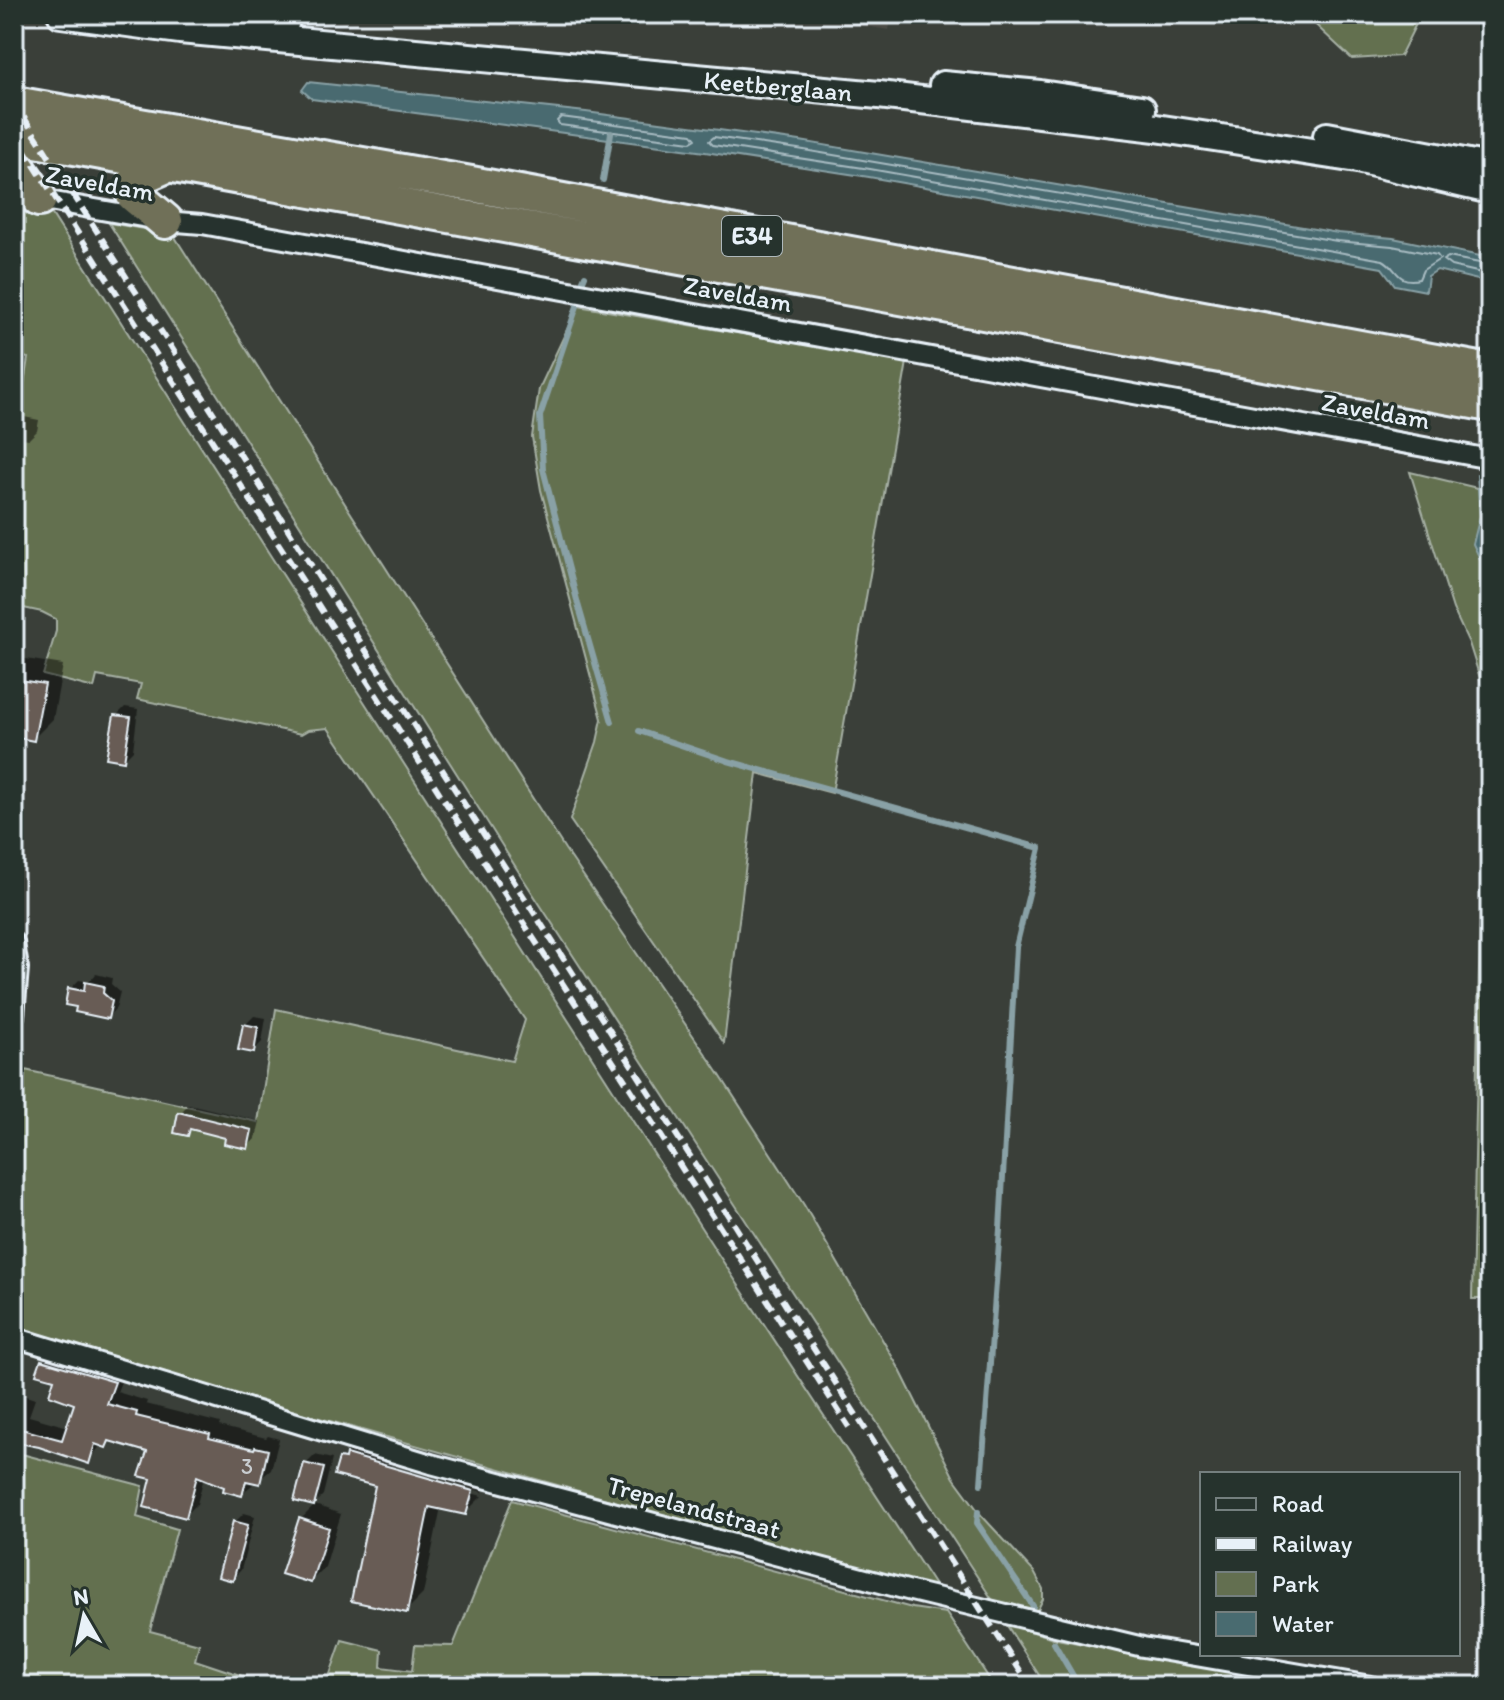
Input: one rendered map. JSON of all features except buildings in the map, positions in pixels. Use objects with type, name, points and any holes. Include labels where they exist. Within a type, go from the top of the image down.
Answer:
[{"type":"highway","name":"E34","points":[[14,104],[486,187],[1490,372]]},
{"type":"highway","name":"E34","points":[[14,136],[1490,404]]},
{"type":"highway","points":[[14,163],[26,197]]},
{"type":"highway","points":[[165,221],[134,195],[137,178],[169,164]]},
{"type":"main road","name":"Keetberglaan","points":[[61,14],[195,32],[879,95],[1140,126],[1357,159],[1490,190]]},
{"type":"main road","name":"Keetberglaan","points":[[183,14],[274,19],[1040,94],[1365,142],[1490,167]]},
{"type":"street","name":"Zaveldam","points":[[26,197],[165,221],[202,224],[1490,459]]},
{"type":"street","points":[[14,943],[18,968],[14,1016]]},
{"type":"street","name":"Trepelandstraat","points":[[14,1337],[431,1464],[955,1602],[1143,1647],[1371,1686]]},
{"type":"shaded area","points":[[840,14],[892,14],[889,30],[839,22]]},
{"type":"shaded area","points":[[1425,14],[1490,14],[1490,28]]},
{"type":"green space","points":[[1304,14],[1421,14],[1400,56],[1352,59]]},
{"type":"green space","points":[[14,208],[51,213],[718,1254],[940,1593],[14,1329],[14,1149],[25,1070],[258,1122],[276,1009],[512,1061],[525,1020],[328,728],[301,734],[137,699],[141,684],[97,676],[94,688],[43,675],[56,631],[56,619],[42,612],[14,606],[14,447],[28,358],[14,355]]},
{"type":"green space","points":[[109,223],[173,234],[565,849],[716,1069],[804,1205],[900,1370],[954,1478],[982,1516],[1034,1572],[1043,1589],[1043,1599],[1035,1615],[995,1604],[522,877]]},
{"type":"green space","points":[[578,306],[907,362],[832,793],[757,773],[724,1043],[570,820],[602,719],[541,490],[532,437],[539,389]]},
{"type":"green space","points":[[1410,472],[1490,491],[1490,710],[1469,643],[1453,609]]},
{"type":"green space","points":[[1481,875],[1490,876],[1490,1299],[1472,1299]]},
{"type":"green space","points":[[14,1452],[143,1486],[137,1517],[177,1529],[150,1631],[199,1644],[195,1660],[273,1686],[14,1686]]},
{"type":"green space","points":[[512,1500],[912,1608],[946,1613],[994,1686],[326,1686],[342,1640],[382,1650],[381,1667],[412,1671],[415,1645],[453,1646]]},
{"type":"green space","points":[[1006,1624],[1057,1639],[1230,1672],[1232,1686],[1046,1686]]},
{"type":"water","points":[[308,82],[586,112],[800,141],[1338,233],[1393,238],[1490,258],[1490,283],[1437,270],[1428,276],[1426,291],[1395,285],[1382,268],[869,177],[312,99],[302,90]]},
{"type":"water","points":[[1477,475],[1490,478],[1490,567],[1481,561],[1473,544],[1480,516]]},
{"type":"waterway","points":[[603,180],[611,133]]},
{"type":"waterway","points":[[582,283],[585,276]]},
{"type":"waterway","points":[[578,303],[540,416],[543,469],[612,722]]},
{"type":"waterway","points":[[639,731],[728,761],[1040,848],[1016,947],[981,1484]]},
{"type":"waterway","points":[[978,1512],[977,1523],[1033,1606]]},
{"type":"waterway","points":[[1054,1643],[1079,1686]]},
{"type":"railway","points":[[14,102],[1030,1686]]},
{"type":"railway","points":[[14,134],[849,1427]]}]
